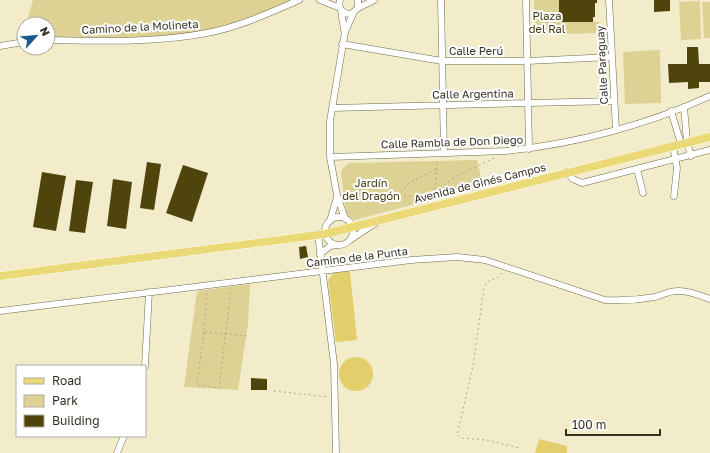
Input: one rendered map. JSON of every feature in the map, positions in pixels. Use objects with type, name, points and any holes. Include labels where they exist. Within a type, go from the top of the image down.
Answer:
[{"type":"main road","name":"Avenida de Ginés Campos","points":[[0,276],[322,234],[352,228],[710,136]]},
{"type":"street","name":"Camino de la Molineta","points":[[56,40],[149,39],[208,33],[246,21],[299,0]]},
{"type":"street","points":[[320,0],[341,9],[345,13],[353,14]]},
{"type":"street","points":[[340,0],[345,32]]},
{"type":"street","points":[[358,0],[358,8]]},
{"type":"street","points":[[350,240],[352,236],[352,228],[345,219],[337,194],[330,157],[330,121],[345,32],[353,14],[358,8],[374,0]]},
{"type":"street","points":[[441,0],[444,153]]},
{"type":"street","points":[[526,0],[529,149]]},
{"type":"street","name":"Calle Paraguay","points":[[609,0],[613,101],[616,130]]},
{"type":"street","points":[[0,46],[16,43]]},
{"type":"street","name":"Calle Perú","points":[[342,44],[442,60],[527,61],[611,57]]},
{"type":"street","name":"Calle Rambla de Don Diego","points":[[330,157],[529,149],[616,130],[684,107],[710,96]]},
{"type":"street","name":"Calle Argentina","points":[[332,108],[613,101]]},
{"type":"street","points":[[674,196],[677,181],[676,159],[680,144],[684,107]]},
{"type":"street","points":[[671,111],[680,144],[691,156]]},
{"type":"street","points":[[568,172],[573,179],[582,183],[710,150]]},
{"type":"street","points":[[637,169],[643,193]]},
{"type":"street","points":[[336,453],[336,398],[334,364],[320,254],[322,234],[330,221],[337,194]]},
{"type":"street","points":[[330,221],[338,218],[345,219]]},
{"type":"street","points":[[320,254],[330,246],[342,245],[380,220]]},
{"type":"street","points":[[322,234],[329,241],[337,245]]},
{"type":"street","name":"Camino de la Punta","points":[[0,311],[411,260],[456,257],[485,260],[605,300],[621,301],[638,299],[677,291],[687,292],[710,299]]},
{"type":"street","points":[[145,365],[148,292]]},
{"type":"street","points":[[117,453],[124,437]]},
{"type":"path","points":[[432,194],[436,183],[438,168],[436,153]]},
{"type":"path","points":[[425,202],[432,194],[454,177],[498,156]]},
{"type":"path","points":[[397,196],[408,184],[438,168]]},
{"type":"path","points":[[337,194],[429,197]]},
{"type":"path","points":[[504,267],[500,276],[487,282],[484,288],[473,366],[458,435],[462,438],[486,440],[519,448]]},
{"type":"path","points":[[208,293],[197,385],[219,388],[231,290]]},
{"type":"path","points":[[204,332],[248,336]]},
{"type":"path","points":[[274,391],[336,398]]},
{"type":"green space","points":[[33,0],[291,0],[290,2],[268,11],[223,26],[164,36],[105,39],[56,38],[56,16],[28,16]]},
{"type":"green space","name":"Plaza del Ral","points":[[534,0],[559,0],[559,22],[599,22],[599,33],[535,35]]},
{"type":"green space","points":[[700,1],[701,39],[681,40],[679,2]]},
{"type":"green space","points":[[702,2],[710,2],[710,38],[704,38]]},
{"type":"green space","points":[[660,50],[661,103],[625,104],[623,52]]},
{"type":"green space","name":"Jardín del Dragón","points":[[477,160],[483,186],[355,220],[349,217],[346,213],[341,173],[343,168],[349,163]]},
{"type":"green space","points":[[250,284],[248,324],[238,390],[184,387],[197,291]]},
{"type":"shaded area","points":[[334,272],[350,272],[357,340],[336,342],[328,280]]},
{"type":"shaded area","points":[[359,357],[368,362],[372,367],[372,381],[368,386],[363,390],[353,391],[349,390],[340,381],[339,371],[340,367],[349,358]]},
{"type":"shaded area","points":[[539,439],[567,446],[567,453],[535,453]]},
{"type":"building","points":[[559,0],[597,0],[597,3],[595,3],[595,17],[593,17],[593,22],[559,22]]},
{"type":"building","points":[[654,0],[670,0],[670,11],[654,12]]},
{"type":"building","points":[[687,47],[698,47],[699,64],[710,64],[710,82],[699,82],[699,88],[688,89],[688,82],[669,83],[668,64],[687,64]]},
{"type":"building","points":[[147,162],[161,164],[154,210],[140,208]]},
{"type":"building","points":[[183,165],[208,173],[192,222],[166,213]]},
{"type":"building","points":[[42,172],[66,176],[56,231],[33,227]]},
{"type":"building","points":[[113,179],[132,182],[126,229],[107,226]]},
{"type":"building","points":[[76,180],[93,182],[85,233],[69,231]]},
{"type":"building","points":[[306,246],[308,257],[300,259],[299,247]]},
{"type":"building","points":[[251,378],[267,379],[267,390],[251,390]]}]
